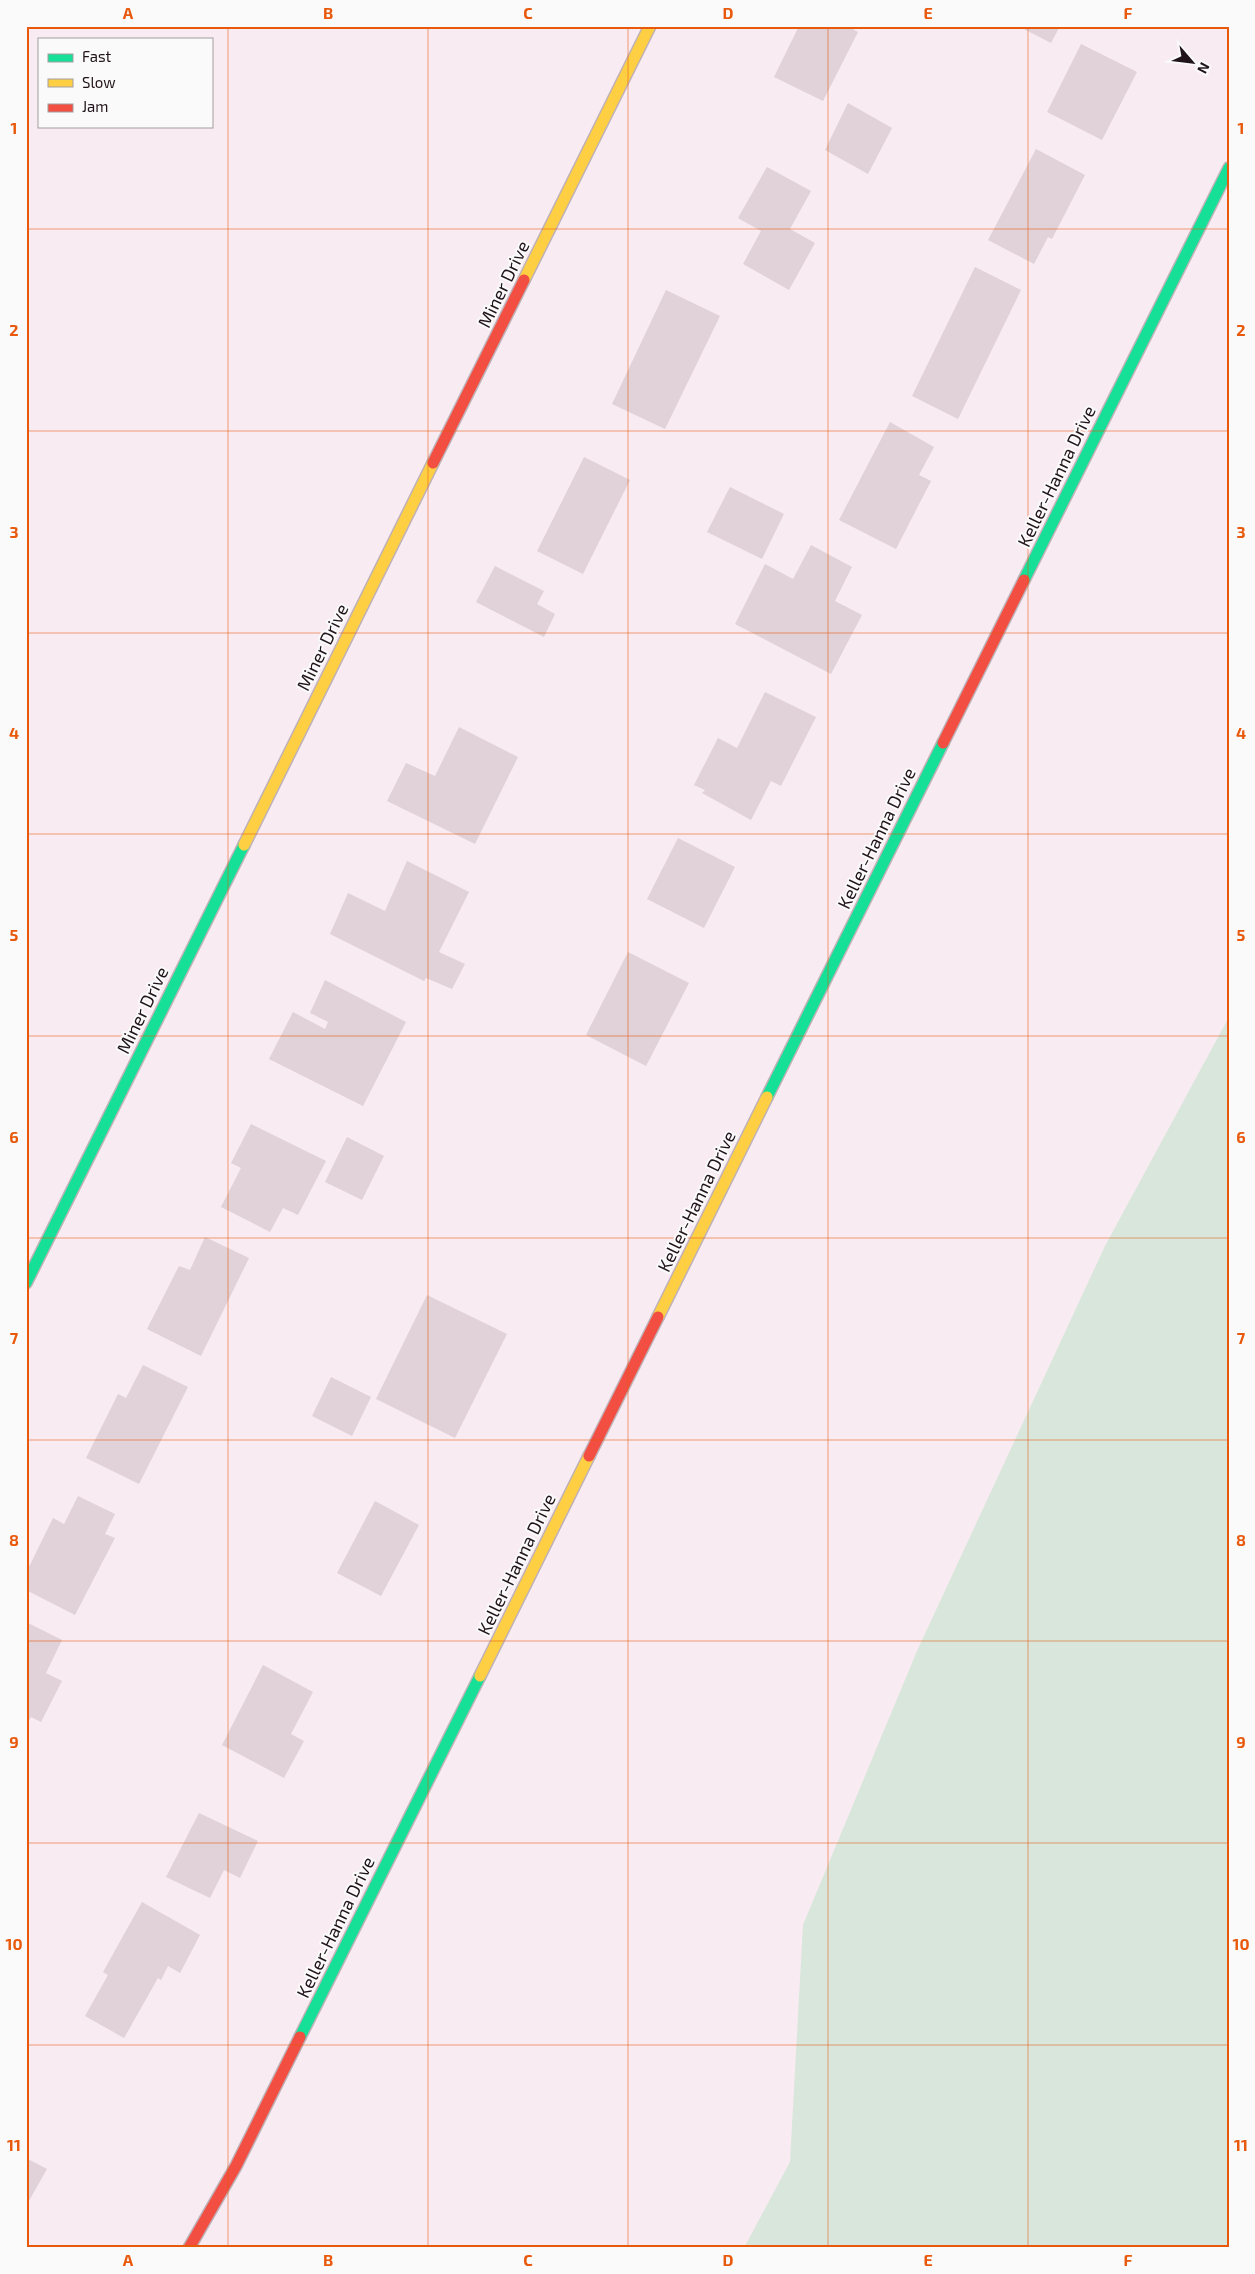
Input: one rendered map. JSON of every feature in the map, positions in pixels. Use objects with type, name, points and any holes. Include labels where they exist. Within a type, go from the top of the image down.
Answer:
[{"type":"street","name":"Miner Drive","points":[[26,1283],[650,26]]},
{"type":"street","name":"Keller-Hanna Drive","points":[[189,2248],[236,2166],[1229,168]]},
{"type":"shaded area","points":[[1229,1017],[1229,2248],[744,2248],[790,2162],[803,1925],[917,1651],[1105,1246]]},
{"type":"building","points":[[799,26],[847,26],[858,32],[823,101],[774,77]]},
{"type":"building","points":[[1018,26],[1060,26],[1051,43]]},
{"type":"building","points":[[1081,44],[1137,72],[1102,140],[1047,112]]},
{"type":"building","points":[[848,103],[892,128],[868,174],[825,150]]},
{"type":"building","points":[[1036,149],[1085,175],[1052,239],[1048,237],[1034,264],[988,240]]},
{"type":"building","points":[[767,167],[811,191],[790,229],[815,243],[789,290],[743,264],[761,231],[738,218]]},
{"type":"building","points":[[975,267],[1021,290],[958,419],[912,396]]},
{"type":"building","points":[[666,290],[720,316],[665,429],[612,404]]},
{"type":"building","points":[[890,422],[934,447],[919,475],[931,481],[896,549],[839,520]]},
{"type":"building","points":[[584,457],[630,480],[583,574],[537,551]]},
{"type":"building","points":[[730,487],[784,514],[762,559],[707,532]]},
{"type":"building","points":[[811,545],[852,567],[835,601],[862,615],[831,674],[735,624],[765,564],[793,579]]},
{"type":"building","points":[[495,566],[544,591],[537,604],[555,614],[544,637],[476,602]]},
{"type":"building","points":[[765,692],[816,717],[781,786],[771,781],[751,820],[702,793],[705,790],[694,785],[718,738],[737,748]]},
{"type":"building","points":[[459,727],[518,757],[475,844],[387,801],[406,763],[435,776]]},
{"type":"building","points":[[678,838],[735,867],[704,928],[647,899]]},
{"type":"building","points":[[407,861],[469,892],[439,952],[465,964],[452,989],[426,978],[424,981],[330,934],[348,893],[385,911]]},
{"type":"building","points":[[628,952],[689,983],[646,1066],[586,1035]]},
{"type":"building","points":[[325,980],[406,1022],[363,1106],[269,1059],[293,1012],[325,1029],[328,1022],[310,1013]]},
{"type":"building","points":[[251,1124],[326,1161],[298,1215],[283,1208],[270,1232],[221,1207],[241,1168],[231,1163]]},
{"type":"building","points":[[347,1137],[384,1156],[362,1200],[325,1182]]},
{"type":"building","points":[[205,1237],[249,1258],[201,1356],[147,1329],[179,1266],[190,1270]]},
{"type":"building","points":[[427,1295],[507,1334],[455,1438],[376,1399]]},
{"type":"building","points":[[143,1365],[188,1387],[139,1484],[86,1458],[118,1394],[126,1398]]},
{"type":"building","points":[[331,1377],[371,1397],[352,1436],[312,1416]]},
{"type":"building","points":[[78,1496],[115,1514],[105,1534],[115,1538],[75,1615],[26,1590],[26,1573],[53,1518],[64,1524]]},
{"type":"building","points":[[375,1501],[419,1525],[381,1596],[337,1573]]},
{"type":"building","points":[[26,1622],[62,1640],[46,1673],[62,1681],[41,1722],[31,1717],[26,1726]]},
{"type":"building","points":[[263,1665],[313,1692],[291,1734],[304,1741],[284,1778],[222,1745]]},
{"type":"building","points":[[199,1813],[258,1841],[240,1878],[224,1870],[210,1898],[166,1877]]},
{"type":"building","points":[[142,1902],[200,1935],[180,1973],[168,1966],[161,1980],[158,1978],[124,2038],[85,2016],[108,1975],[103,1972]]},
{"type":"building","points":[[26,2158],[47,2169],[26,2206]]},
{"type":"traffic: fast","points":[[1024,580],[1229,168]]},
{"type":"traffic: fast","points":[[767,1097],[943,743]]},
{"type":"traffic: fast","points":[[26,1283],[244,845]]},
{"type":"traffic: fast","points":[[300,2037],[480,1676]]},
{"type":"traffic: slow","points":[[524,280],[650,26]]},
{"type":"traffic: slow","points":[[244,845],[433,463]]},
{"type":"traffic: slow","points":[[658,1317],[767,1097]]},
{"type":"traffic: slow","points":[[480,1676],[589,1456]]},
{"type":"traffic: jam","points":[[433,463],[524,280]]},
{"type":"traffic: jam","points":[[943,743],[1024,580]]},
{"type":"traffic: jam","points":[[589,1456],[658,1317]]},
{"type":"traffic: jam","points":[[189,2248],[236,2166],[300,2037]]}]
